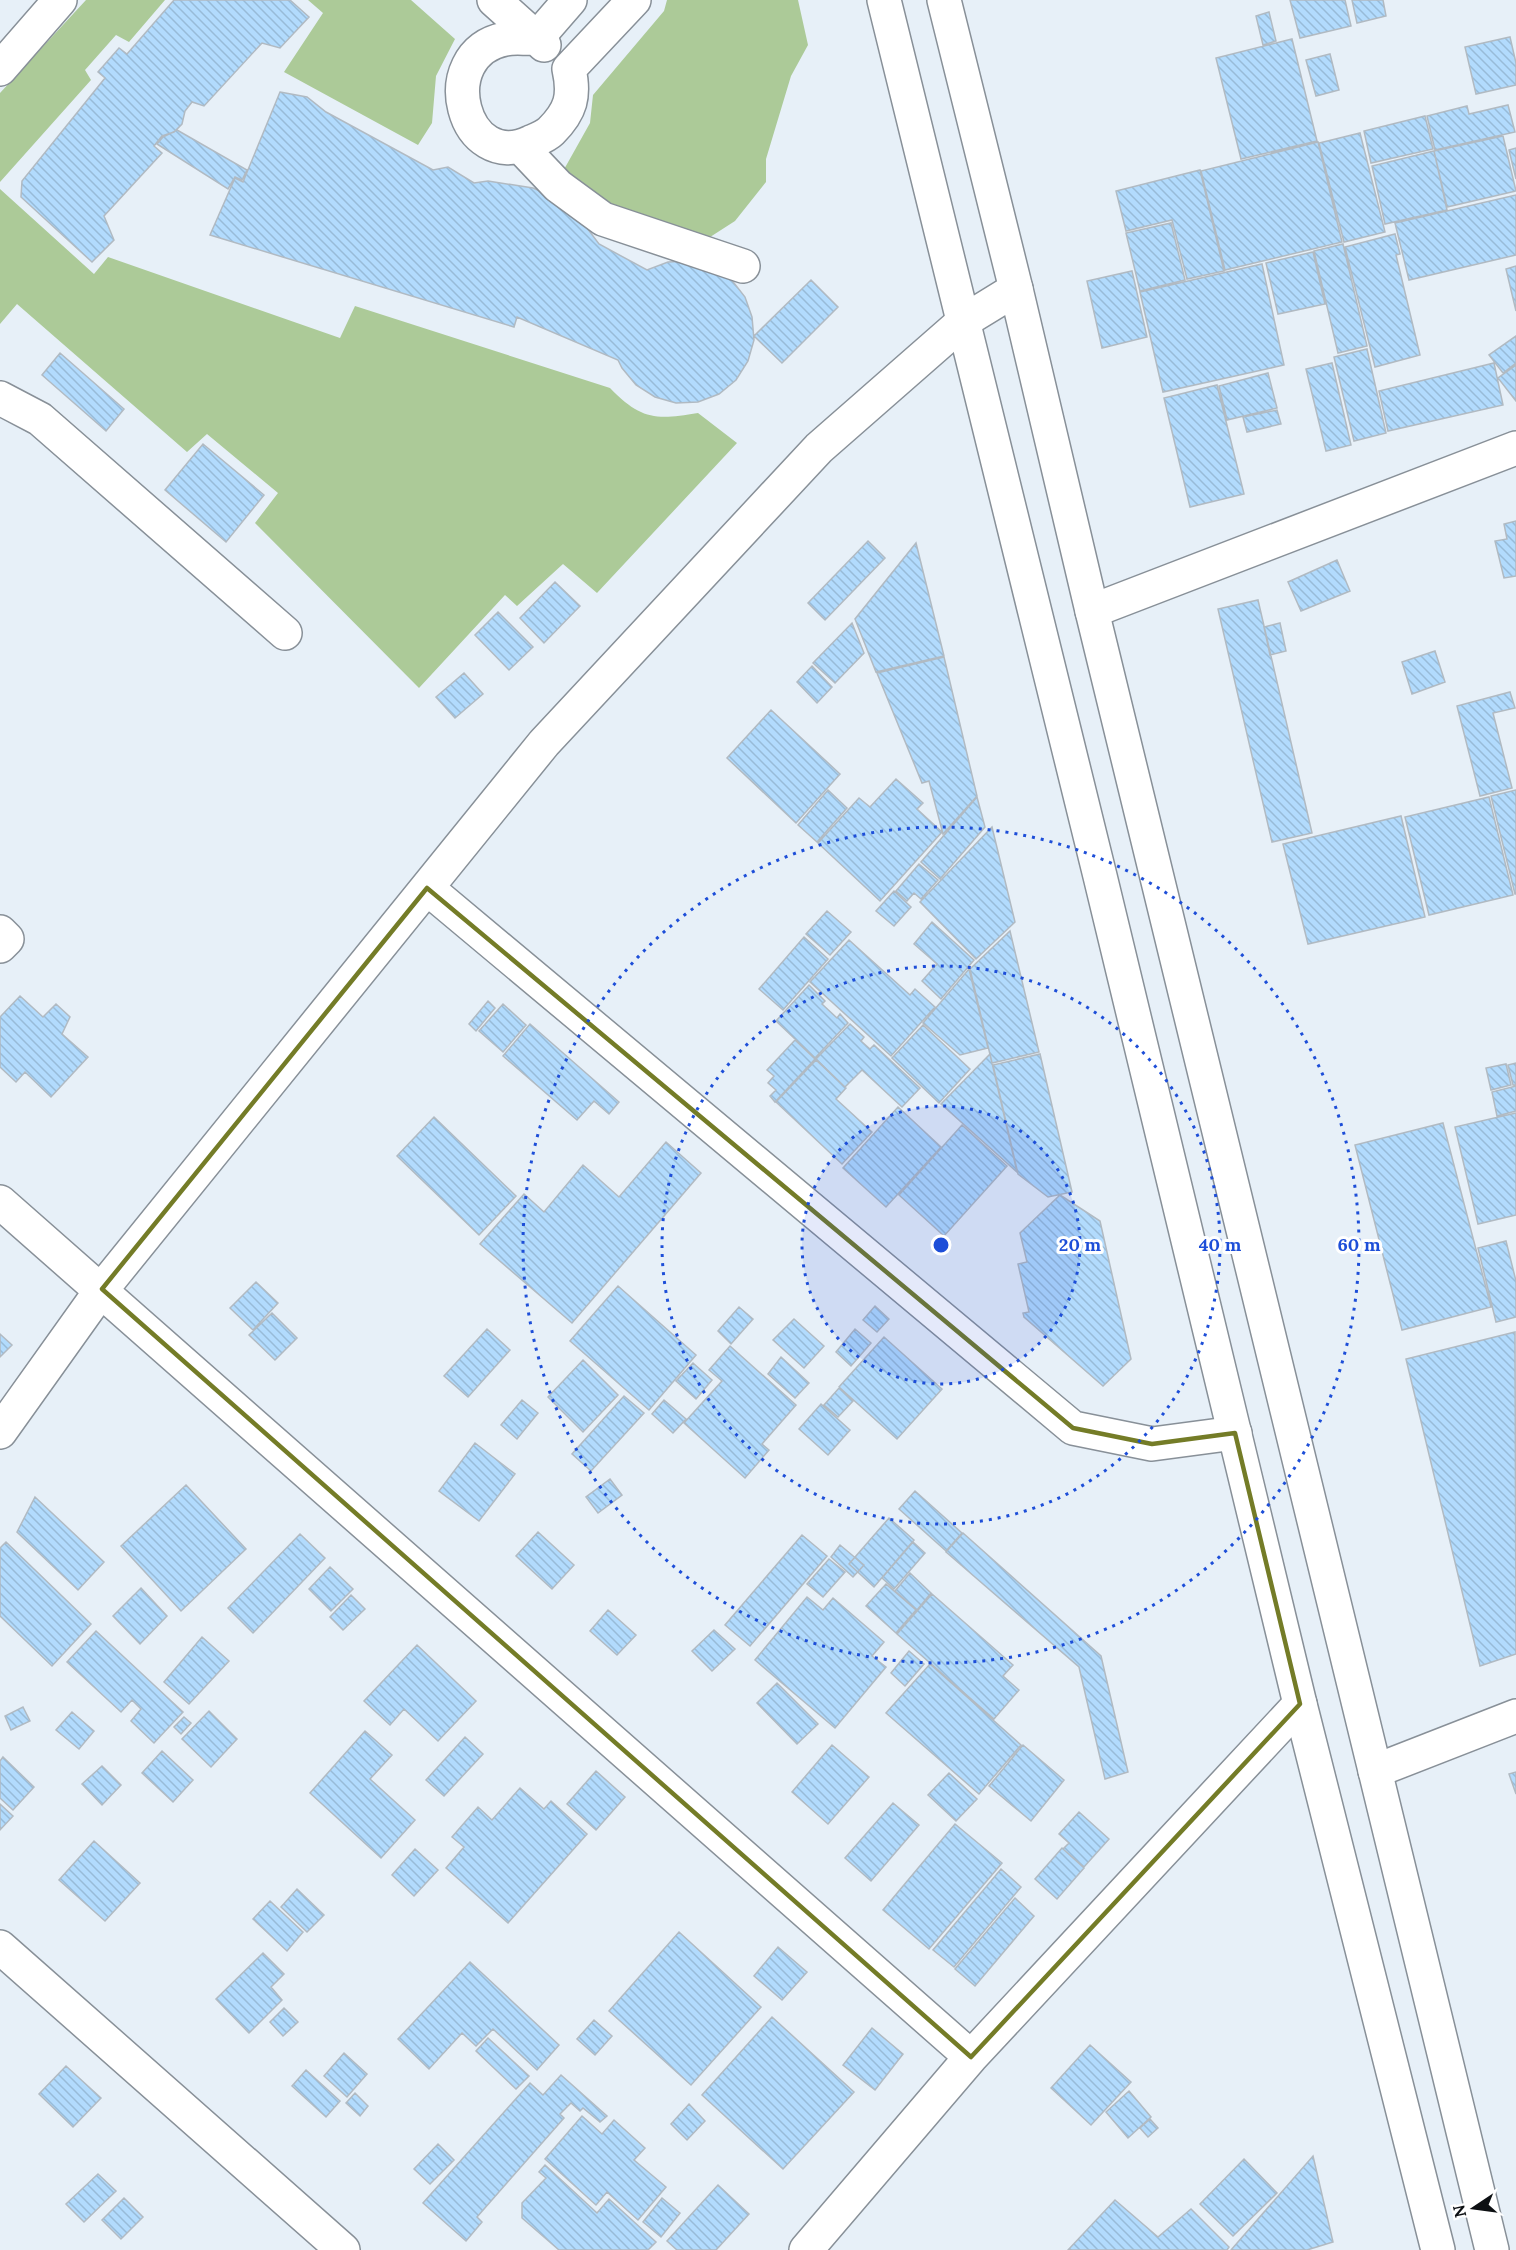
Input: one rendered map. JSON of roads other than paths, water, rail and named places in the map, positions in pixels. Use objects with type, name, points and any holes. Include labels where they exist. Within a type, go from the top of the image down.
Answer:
[{"type":"street","points":[[0,69],[60,0]]},
{"type":"street","points":[[494,0],[537,38],[569,69],[573,90],[566,115],[549,134],[521,147],[494,147],[475,131],[462,103],[466,67],[481,49],[505,39],[537,38],[570,0]]},
{"type":"street","points":[[569,69],[634,0]]},
{"type":"street","points":[[884,0],[1300,1704],[1438,2250]]},
{"type":"street","points":[[944,0],[1492,2250]]},
{"type":"street","points":[[521,147],[558,186],[603,219],[743,266]]},
{"type":"street","points":[[0,1432],[102,1289],[544,743],[819,448],[964,321],[1016,289]]},
{"type":"street","points":[[0,398],[40,419],[285,633]]},
{"type":"street","points":[[1092,611],[1516,448]]},
{"type":"street","points":[[427,888],[1073,1428],[1152,1444],[1235,1433]]},
{"type":"street","points":[[0,932],[7,939],[0,946]]},
{"type":"street","points":[[0,1202],[102,1289],[970,2057]]},
{"type":"street","points":[[806,2250],[970,2057],[1300,1704]]},
{"type":"street","points":[[1376,1771],[1516,1716]]},
{"type":"street","points":[[0,1947],[343,2250]]}]
